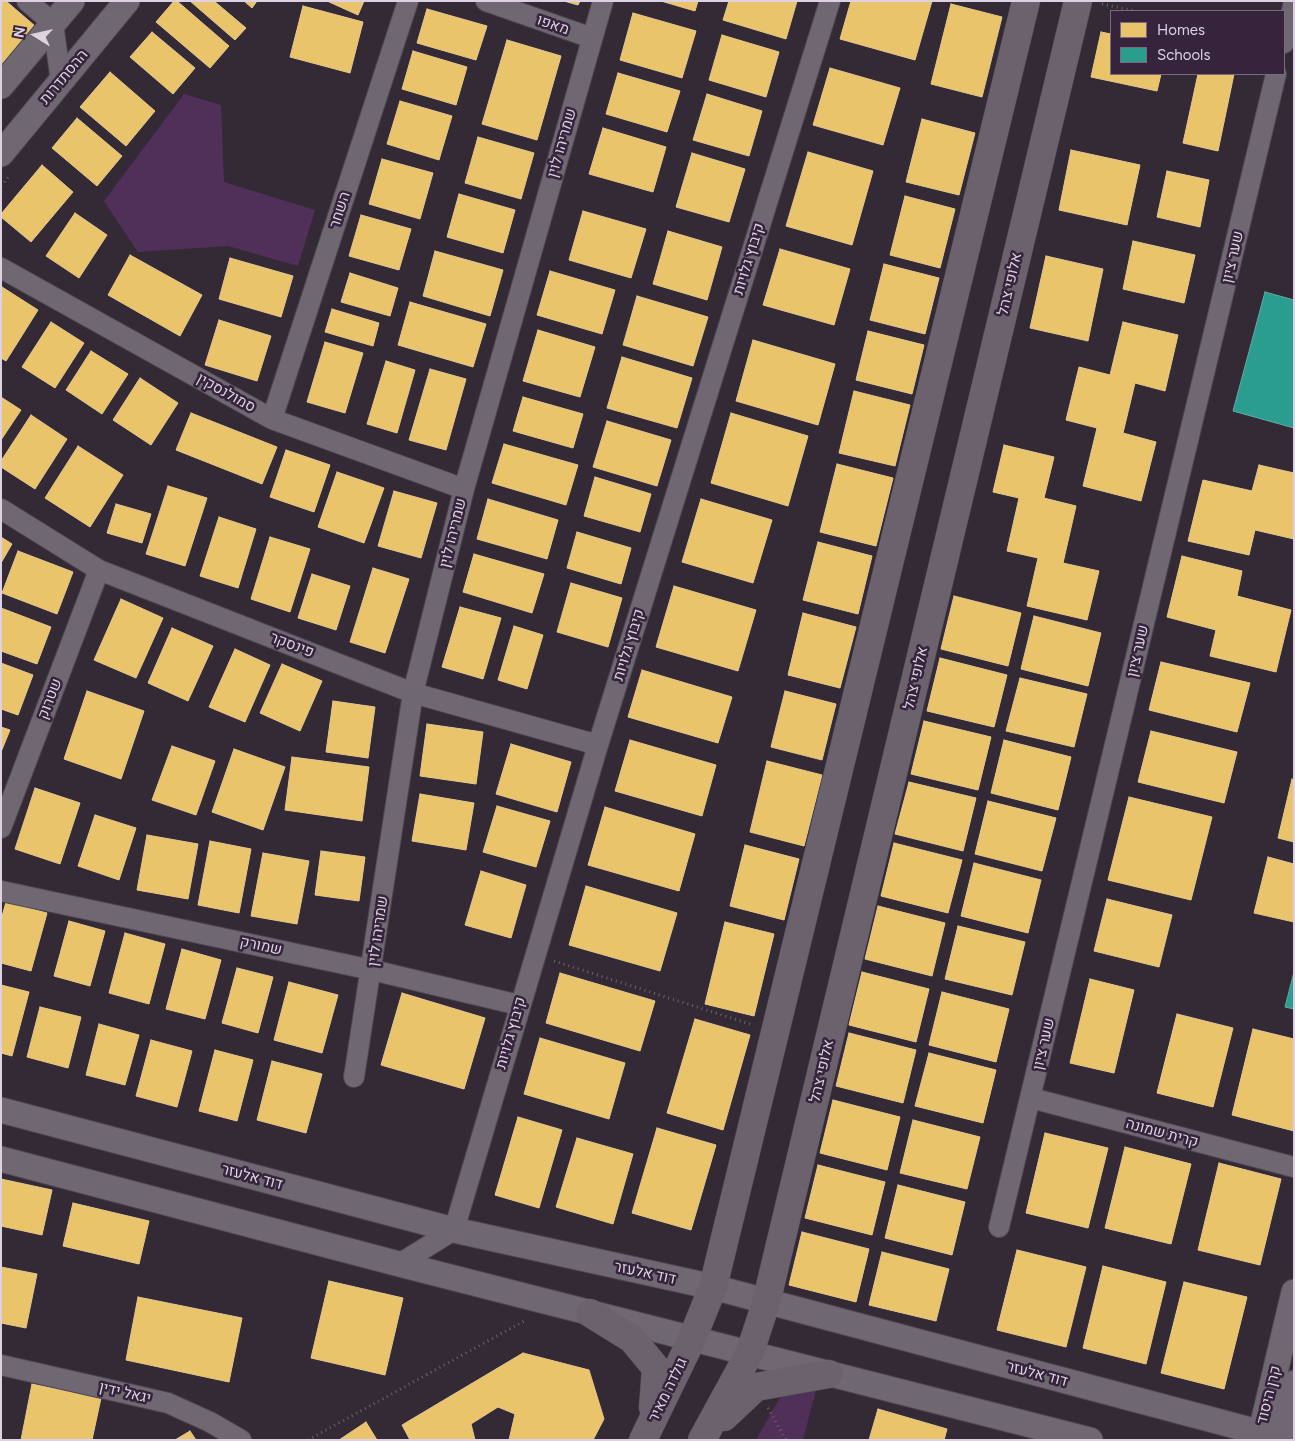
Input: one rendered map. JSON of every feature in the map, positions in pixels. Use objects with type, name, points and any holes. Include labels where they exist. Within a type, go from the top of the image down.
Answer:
[{"type":"main road","points":[[692,1339],[713,1288],[1026,1]]},
{"type":"main road","name":"אלופי צהל","points":[[750,1352],[766,1303],[1089,2]]},
{"type":"main road","points":[[590,1313],[632,1339],[656,1368],[647,1431]]},
{"type":"main road","name":"גולדה מאיר","points":[[647,1431],[692,1339]]},
{"type":"main road","points":[[703,1439],[750,1352]]},
{"type":"main road","points":[[703,1439],[756,1387],[829,1374]]},
{"type":"street","points":[[27,1],[53,24],[60,82]]},
{"type":"street","points":[[1,86],[72,1]]},
{"type":"street","name":"ההסתדרות","points":[[1,154],[127,1]]},
{"type":"street","name":"השחר","points":[[272,419],[408,1]]},
{"type":"street","name":"מאפו","points":[[486,1],[592,38]]},
{"type":"street","name":"שמריהו לוין","points":[[354,1077],[372,970],[412,693],[464,489],[603,1]]},
{"type":"street","name":"קיבוץ גלויות","points":[[454,1230],[519,1005],[598,745],[830,1]]},
{"type":"street","points":[[1285,40],[1294,2]]},
{"type":"street","name":"שער ציון","points":[[999,1227],[1276,75]]},
{"type":"street","name":"סמולנסקין","points":[[1,268],[272,419],[464,489]]},
{"type":"street","name":"פינסקר","points":[[1,509],[100,570],[412,693],[598,745]]},
{"type":"street","name":"שטרוק","points":[[1,828],[100,570]]},
{"type":"street","name":"שמורק","points":[[1,891],[372,970],[519,1005]]},
{"type":"street","name":"קרית שמונה","points":[[1031,1098],[1294,1167]]},
{"type":"street","name":"דוד אלעזר","points":[[1,1110],[454,1230],[713,1288],[1273,1438]]},
{"type":"street","points":[[1,1159],[399,1264],[1090,1440]]},
{"type":"street","points":[[399,1264],[454,1230]]},
{"type":"street","name":"קרן היסוד","points":[[1273,1438],[1294,1292]]},
{"type":"street","name":"יגאל ידין","points":[[1,1365],[168,1403],[210,1422],[241,1440]]},
{"type":"street","name":"קרן היסוד","points":[[1273,1438],[1294,1383]]},
{"type":"path","points":[[1089,2],[1130,10]]},
{"type":"path","points":[[535,955],[775,1032]]},
{"type":"path","points":[[308,1440],[555,1304]]},
{"type":"path","points":[[756,1387],[786,1440]]},
{"type":"shaded area","points":[[184,94],[221,105],[224,182],[315,210],[298,266],[228,246],[138,252],[104,201]]},
{"type":"shaded area","points":[[819,1379],[803,1440],[756,1440],[787,1385]]},
{"type":"building: Homes","points":[[1,1],[6,1],[35,26],[1,65]]},
{"type":"building: Homes","points":[[174,1],[177,1],[229,46],[210,68],[156,22]]},
{"type":"building: Homes","points":[[190,1],[214,1],[246,28],[235,40]]},
{"type":"building: Homes","points":[[244,1],[257,1],[252,8]]},
{"type":"building: Homes","points":[[327,1],[364,1],[358,15]]},
{"type":"building: Homes","points":[[564,1],[580,1],[578,5]]},
{"type":"building: Homes","points":[[661,1],[698,1],[695,11]]},
{"type":"building: Homes","points":[[729,1],[797,1],[786,39],[723,20]]},
{"type":"building: Homes","points":[[851,1],[932,1],[915,60],[840,39]]},
{"type":"building: Homes","points":[[951,4],[1002,17],[982,97],[931,84]]},
{"type":"building: Homes","points":[[303,6],[363,22],[350,73],[290,57]]},
{"type":"building: Homes","points":[[427,9],[487,26],[476,60],[417,43]]},
{"type":"building: Homes","points":[[633,13],[696,31],[682,78],[620,60]]},
{"type":"building: Homes","points":[[152,32],[195,68],[173,94],[130,57]]},
{"type":"building: Homes","points":[[1101,32],[1110,34],[1110,75],[1161,75],[1157,91],[1091,77]]},
{"type":"building: Homes","points":[[722,35],[779,52],[766,97],[709,80]]},
{"type":"building: Homes","points":[[507,40],[561,56],[537,140],[482,124]]},
{"type":"building: Homes","points":[[413,51],[467,67],[456,105],[402,89]]},
{"type":"building: Homes","points":[[830,68],[900,88],[883,145],[813,125]]},
{"type":"building: Homes","points":[[110,72],[155,111],[126,146],[80,107]]},
{"type":"building: Homes","points":[[618,73],[680,91],[667,132],[606,114]]},
{"type":"building: Homes","points":[[1198,75],[1234,75],[1218,151],[1183,143]]},
{"type":"building: Homes","points":[[707,94],[762,111],[749,156],[693,140]]},
{"type":"building: Homes","points":[[400,101],[452,116],[439,160],[387,144]]},
{"type":"building: Homes","points":[[77,118],[122,156],[97,186],[52,148]]},
{"type":"building: Homes","points":[[922,119],[975,133],[959,195],[906,182]]},
{"type":"building: Homes","points":[[603,128],[666,147],[653,192],[589,174]]},
{"type":"building: Homes","points":[[478,137],[534,153],[521,199],[465,183]]},
{"type":"building: Homes","points":[[1071,150],[1140,165],[1127,225],[1059,210]]},
{"type":"building: Homes","points":[[808,152],[873,171],[852,245],[786,226]]},
{"type":"building: Homes","points":[[692,153],[745,169],[729,222],[676,207]]},
{"type":"building: Homes","points":[[382,159],[433,173],[420,219],[369,204]]},
{"type":"building: Homes","points":[[42,165],[73,192],[31,242],[1,217],[1,214]]},
{"type":"building: Homes","points":[[1167,171],[1209,180],[1200,227],[1157,217]]},
{"type":"building: Homes","points":[[459,194],[515,210],[503,253],[447,237]]},
{"type":"building: Homes","points":[[905,196],[955,209],[940,268],[890,255]]},
{"type":"building: Homes","points":[[583,211],[646,229],[631,278],[569,260]]},
{"type":"building: Homes","points":[[75,213],[107,235],[79,278],[46,256]]},
{"type":"building: Homes","points":[[361,215],[411,229],[399,270],[349,256]]},
{"type":"building: Homes","points":[[668,231],[722,247],[707,300],[653,284]]},
{"type":"building: Homes","points":[[1133,241],[1195,255],[1184,303],[1123,289]]},
{"type":"building: Homes","points":[[780,249],[850,269],[834,325],[763,305]]},
{"type":"building: Homes","points":[[435,251],[503,270],[490,316],[423,296]]},
{"type":"building: Homes","points":[[130,255],[202,295],[180,336],[108,295]]},
{"type":"building: Homes","points":[[1046,256],[1103,269],[1088,341],[1030,328]]},
{"type":"building: Homes","points":[[230,258],[293,276],[281,317],[219,299]]},
{"type":"building: Homes","points":[[884,264],[939,278],[925,334],[870,320]]},
{"type":"building: Homes","points":[[550,271],[615,290],[602,334],[537,315]]},
{"type":"building: Homes","points":[[350,273],[398,288],[390,316],[341,302]]},
{"type":"building: Homes","points":[[2,287],[38,310],[6,361],[1,358]]},
{"type":"building: Homes","points":[[637,296],[708,317],[693,366],[623,345]]},
{"type":"building: Homes","points":[[410,302],[486,324],[473,367],[398,345]]},
{"type":"building: Homes","points":[[332,309],[379,323],[373,346],[325,332]]},
{"type":"building: Homes","points":[[219,320],[271,336],[257,381],[205,365]]},
{"type":"building: Homes","points":[[51,322],[84,343],[55,388],[22,367]]},
{"type":"building: Homes","points":[[1123,322],[1178,335],[1165,391],[1135,383],[1123,433],[1156,442],[1141,501],[1083,486],[1097,428],[1066,420],[1079,367],[1110,375]]},
{"type":"building: Homes","points":[[538,330],[595,347],[580,397],[523,381]]},
{"type":"building: Homes","points":[[868,331],[924,345],[912,394],[856,380]]},
{"type":"building: Homes","points":[[753,340],[835,364],[818,425],[736,401]]},
{"type":"building: Homes","points":[[325,342],[363,353],[345,413],[307,402]]},
{"type":"building: Homes","points":[[91,351],[128,374],[102,414],[66,390]]},
{"type":"building: Homes","points":[[622,357],[692,378],[677,428],[607,408]]},
{"type":"building: Homes","points":[[386,361],[415,370],[397,433],[367,424]]},
{"type":"building: Homes","points":[[430,369],[466,379],[446,450],[409,440]]},
{"type":"building: Homes","points":[[140,378],[178,403],[151,445],[113,420]]},
{"type":"building: Homes","points":[[854,391],[910,405],[895,466],[839,453]]},
{"type":"building: Homes","points":[[1,397],[21,410],[1,440]]},
{"type":"building: Homes","points":[[523,397],[583,414],[573,448],[513,431]]},
{"type":"building: Homes","points":[[191,413],[277,447],[262,484],[176,450]]},
{"type":"building: Homes","points":[[731,413],[808,436],[788,506],[711,483]]},
{"type":"building: Homes","points":[[31,415],[67,439],[35,489],[1,467],[1,461]]},
{"type":"building: Homes","points":[[607,421],[671,440],[657,486],[593,467]]},
{"type":"building: Homes","points":[[504,444],[578,465],[566,505],[492,483]]},
{"type":"building: Homes","points":[[1004,445],[1054,457],[1044,498],[1076,506],[1063,563],[1099,571],[1087,620],[1027,606],[1038,558],[1007,551],[1019,498],[993,492]]},
{"type":"building: Homes","points":[[78,446],[123,475],[90,527],[45,498]]},
{"type":"building: Homes","points":[[286,450],[330,465],[314,512],[270,497]]},
{"type":"building: Homes","points":[[837,464],[893,478],[876,546],[820,532]]},
{"type":"building: Homes","points":[[1259,465],[1294,473],[1294,539],[1255,530],[1249,555],[1188,541],[1203,480],[1252,491]]},
{"type":"building: Homes","points":[[337,472],[384,488],[364,543],[318,527]]},
{"type":"building: Homes","points":[[595,477],[651,494],[640,532],[584,516]]},
{"type":"building: Homes","points":[[168,486],[207,498],[185,566],[146,554]]},
{"type":"building: Homes","points":[[394,491],[437,503],[421,558],[378,546]]},
{"type":"building: Homes","points":[[488,499],[558,520],[547,559],[477,539]]},
{"type":"building: Homes","points":[[701,499],[772,520],[753,583],[682,562]]},
{"type":"building: Homes","points":[[116,504],[151,514],[142,543],[107,533]]},
{"type":"building: Homes","points":[[219,517],[256,529],[238,588],[200,576]]},
{"type":"building: Homes","points":[[577,532],[631,548],[621,584],[567,568]]},
{"type":"building: Homes","points":[[1,537],[12,544],[1,563]]},
{"type":"building: Homes","points":[[270,537],[310,549],[290,612],[251,599]]},
{"type":"building: Homes","points":[[818,542],[872,556],[858,614],[803,600]]},
{"type":"building: Homes","points":[[18,551],[73,572],[57,614],[2,593]]},
{"type":"building: Homes","points":[[474,554],[544,574],[532,613],[463,592]]},
{"type":"building: Homes","points":[[1182,556],[1242,571],[1237,596],[1291,610],[1276,672],[1210,656],[1216,630],[1167,617]]},
{"type":"building: Homes","points":[[373,568],[409,579],[385,653],[350,642]]},
{"type":"building: Homes","points":[[312,574],[350,586],[336,630],[298,618]]},
{"type":"building: Homes","points":[[571,583],[622,598],[608,647],[557,632]]},
{"type":"building: Homes","points":[[674,586],[756,610],[738,671],[656,647]]},
{"type":"building: Homes","points":[[954,596],[1021,613],[1008,666],[941,649]]},
{"type":"building: Homes","points":[[121,599],[163,618],[136,678],[94,660]]},
{"type":"building: Homes","points":[[460,607],[501,618],[483,679],[442,667]]},
{"type":"building: Homes","points":[[1,608],[51,627],[37,664],[1,651]]},
{"type":"building: Homes","points":[[803,613],[856,627],[840,688],[788,675]]},
{"type":"building: Homes","points":[[1034,616],[1101,633],[1088,686],[1021,669]]},
{"type":"building: Homes","points":[[514,626],[543,635],[527,689],[498,680]]},
{"type":"building: Homes","points":[[172,628],[213,646],[188,701],[148,683]]},
{"type":"building: Homes","points":[[235,649],[270,665],[245,722],[209,707]]},
{"type":"building: Homes","points":[[940,658],[1007,675],[994,727],[927,711]]},
{"type":"building: Homes","points":[[1161,662],[1250,683],[1237,732],[1149,710]]},
{"type":"building: Homes","points":[[1,663],[33,675],[18,715],[1,709]]},
{"type":"building: Homes","points":[[282,664],[322,681],[300,731],[260,713]]},
{"type":"building: Homes","points":[[642,670],[732,697],[718,743],[628,717]]},
{"type":"building: Homes","points":[[1020,678],[1087,694],[1074,747],[1006,731]]},
{"type":"building: Homes","points":[[87,691],[144,711],[121,779],[64,759]]},
{"type":"building: Homes","points":[[785,691],[836,704],[822,760],[771,747]]},
{"type":"building: Homes","points":[[333,701],[375,707],[368,758],[326,752]]},
{"type":"building: Homes","points":[[924,721],[991,737],[978,790],[911,774]]},
{"type":"building: Homes","points":[[427,724],[483,732],[476,784],[420,776]]},
{"type":"building: Homes","points":[[1,727],[10,730],[1,752]]},
{"type":"building: Homes","points":[[1151,731],[1237,752],[1224,803],[1138,782]]},
{"type":"building: Homes","points":[[630,740],[716,765],[702,816],[615,791]]},
{"type":"building: Homes","points":[[1004,740],[1071,757],[1058,810],[991,793]]},
{"type":"building: Homes","points":[[511,744],[571,762],[557,812],[496,794]]},
{"type":"building: Homes","points":[[172,746],[215,761],[196,815],[152,800]]},
{"type":"building: Homes","points":[[234,749],[285,767],[263,830],[212,812]]},
{"type":"building: Homes","points":[[292,757],[369,767],[362,821],[285,810]]},
{"type":"building: Homes","points":[[767,761],[822,775],[804,846],[750,832]]},
{"type":"building: Homes","points":[[1292,779],[1294,780],[1294,842],[1278,838]]},
{"type":"building: Homes","points":[[909,782],[976,798],[963,851],[895,834]]},
{"type":"building: Homes","points":[[35,788],[80,803],[60,864],[15,849]]},
{"type":"building: Homes","points":[[420,794],[474,803],[466,850],[412,841]]},
{"type":"building: Homes","points":[[1129,797],[1212,817],[1191,900],[1108,880]]},
{"type":"building: Homes","points":[[988,801],[1056,818],[1042,871],[975,854]]},
{"type":"building: Homes","points":[[497,806],[550,821],[536,867],[483,852]]},
{"type":"building: Homes","points":[[605,807],[695,834],[679,891],[588,865]]},
{"type":"building: Homes","points":[[95,815],[136,828],[119,880],[78,866]]},
{"type":"building: Homes","points":[[147,835],[198,844],[188,899],[137,890]]},
{"type":"building: Homes","points":[[210,841],[251,849],[239,913],[198,905]]},
{"type":"building: Homes","points":[[894,843],[962,860],[948,913],[881,896]]},
{"type":"building: Homes","points":[[745,845],[799,859],[784,920],[730,906]]},
{"type":"building: Homes","points":[[321,851],[365,857],[359,901],[315,895]]},
{"type":"building: Homes","points":[[263,853],[309,861],[297,924],[251,916]]},
{"type":"building: Homes","points":[[1268,857],[1294,864],[1294,922],[1254,913]]},
{"type":"building: Homes","points":[[974,863],[1041,880],[1028,933],[961,916]]},
{"type":"building: Homes","points":[[481,871],[526,885],[511,938],[465,925]]},
{"type":"building: Homes","points":[[586,886],[677,913],[660,971],[569,945]]},
{"type":"building: Homes","points":[[1107,899],[1172,915],[1159,967],[1094,951]]},
{"type":"building: Homes","points":[[6,902],[47,913],[31,971],[1,963],[1,920]]},
{"type":"building: Homes","points":[[878,906],[945,923],[932,976],[865,959]]},
{"type":"building: Homes","points":[[69,921],[105,931],[90,986],[54,976]]},
{"type":"building: Homes","points":[[725,922],[774,934],[754,1016],[705,1004]]},
{"type":"building: Homes","points":[[958,926],[1025,942],[1012,995],[945,979]]},
{"type":"building: Homes","points":[[125,933],[165,944],[149,1004],[109,993]]},
{"type":"building: Homes","points":[[182,949],[221,960],[205,1019],[166,1009]]},
{"type":"building: Homes","points":[[237,968],[273,977],[258,1033],[222,1023]]},
{"type":"building: Homes","points":[[862,972],[929,989],[916,1042],[849,1025]]},
{"type":"building: Homes","points":[[560,973],[655,1001],[640,1051],[546,1023]]},
{"type":"building: Homes","points":[[1090,979],[1134,990],[1114,1073],[1070,1063]]},
{"type":"building: Homes","points":[[289,982],[338,995],[322,1053],[274,1040]]},
{"type":"building: Homes","points":[[1,985],[29,992],[12,1056],[1,1053]]},
{"type":"building: Homes","points":[[942,992],[1009,1009],[996,1062],[929,1045]]},
{"type":"building: Homes","points":[[402,993],[485,1018],[464,1089],[381,1065]]},
{"type":"building: Homes","points":[[40,1007],[81,1017],[68,1068],[27,1057]]},
{"type":"building: Homes","points":[[1177,1014],[1233,1028],[1213,1107],[1157,1093]]},
{"type":"building: Homes","points":[[695,1019],[750,1035],[723,1130],[667,1113]]},
{"type":"building: Homes","points":[[99,1024],[139,1035],[125,1085],[86,1075]]},
{"type":"building: Homes","points":[[1253,1029],[1294,1039],[1294,1131],[1232,1115]]},
{"type":"building: Homes","points":[[849,1033],[916,1050],[903,1103],[836,1086]]},
{"type":"building: Homes","points":[[540,1038],[625,1063],[609,1119],[524,1094]]},
{"type":"building: Homes","points":[[151,1040],[192,1051],[177,1107],[136,1096]]},
{"type":"building: Homes","points":[[215,1050],[253,1060],[237,1121],[199,1111]]},
{"type":"building: Homes","points":[[929,1053],[996,1070],[983,1123],[915,1106]]},
{"type":"building: Homes","points":[[272,1061],[322,1074],[306,1133],[257,1120]]},
{"type":"building: Homes","points":[[833,1100],[900,1117],[887,1170],[820,1153]]},
{"type":"building: Homes","points":[[518,1117],[562,1130],[539,1208],[495,1195]]},
{"type":"building: Homes","points":[[913,1120],[980,1137],[967,1189],[900,1173]]},
{"type":"building: Homes","points":[[657,1128],[716,1145],[691,1230],[632,1213]]},
{"type":"building: Homes","points":[[1045,1133],[1108,1148],[1088,1228],[1026,1213]]},
{"type":"building: Homes","points":[[577,1138],[633,1154],[613,1224],[556,1207]]},
{"type":"building: Homes","points":[[1125,1147],[1191,1164],[1171,1244],[1105,1228]]},
{"type":"building: Homes","points":[[1219,1163],[1281,1179],[1260,1265],[1198,1250]]},
{"type":"building: Homes","points":[[818,1165],[885,1182],[872,1235],[805,1218]]},
{"type":"building: Homes","points":[[1,1179],[52,1190],[42,1235],[1,1226]]},
{"type":"building: Homes","points":[[898,1185],[965,1202],[952,1255],[885,1238]]},
{"type":"building: Homes","points":[[73,1203],[149,1221],[139,1264],[63,1246]]},
{"type":"building: Homes","points":[[802,1232],[869,1249],[856,1302],[789,1285]]},
{"type":"building: Homes","points":[[1017,1250],[1086,1267],[1066,1347],[997,1330]]},
{"type":"building: Homes","points":[[882,1252],[949,1269],[936,1321],[869,1305]]},
{"type":"building: Homes","points":[[1103,1266],[1166,1282],[1146,1364],[1083,1348]]},
{"type":"building: Homes","points":[[1,1267],[37,1274],[26,1328],[1,1323]]},
{"type":"building: Homes","points":[[329,1281],[403,1298],[385,1375],[311,1358]]},
{"type":"building: Homes","points":[[1184,1282],[1247,1297],[1224,1389],[1161,1373]]},
{"type":"building: Homes","points":[[138,1297],[242,1318],[229,1382],[126,1360]]},
{"type":"building: Homes","points":[[523,1353],[589,1370],[604,1419],[593,1440],[509,1440],[515,1414],[498,1407],[471,1424],[475,1440],[410,1440],[402,1425]]},
{"type":"building: Homes","points":[[32,1384],[101,1398],[92,1440],[21,1440]]},
{"type":"building: Homes","points":[[878,1409],[947,1429],[944,1440],[869,1440]]},
{"type":"building: Homes","points":[[366,1422],[377,1440],[339,1440]]},
{"type":"building: Homes","points":[[190,1431],[196,1440],[175,1440]]},
{"type":"building: Schools","points":[[1265,292],[1294,300],[1294,428],[1233,411]]},
{"type":"building: Schools","points":[[1294,972],[1294,1009],[1285,1007]]}]
